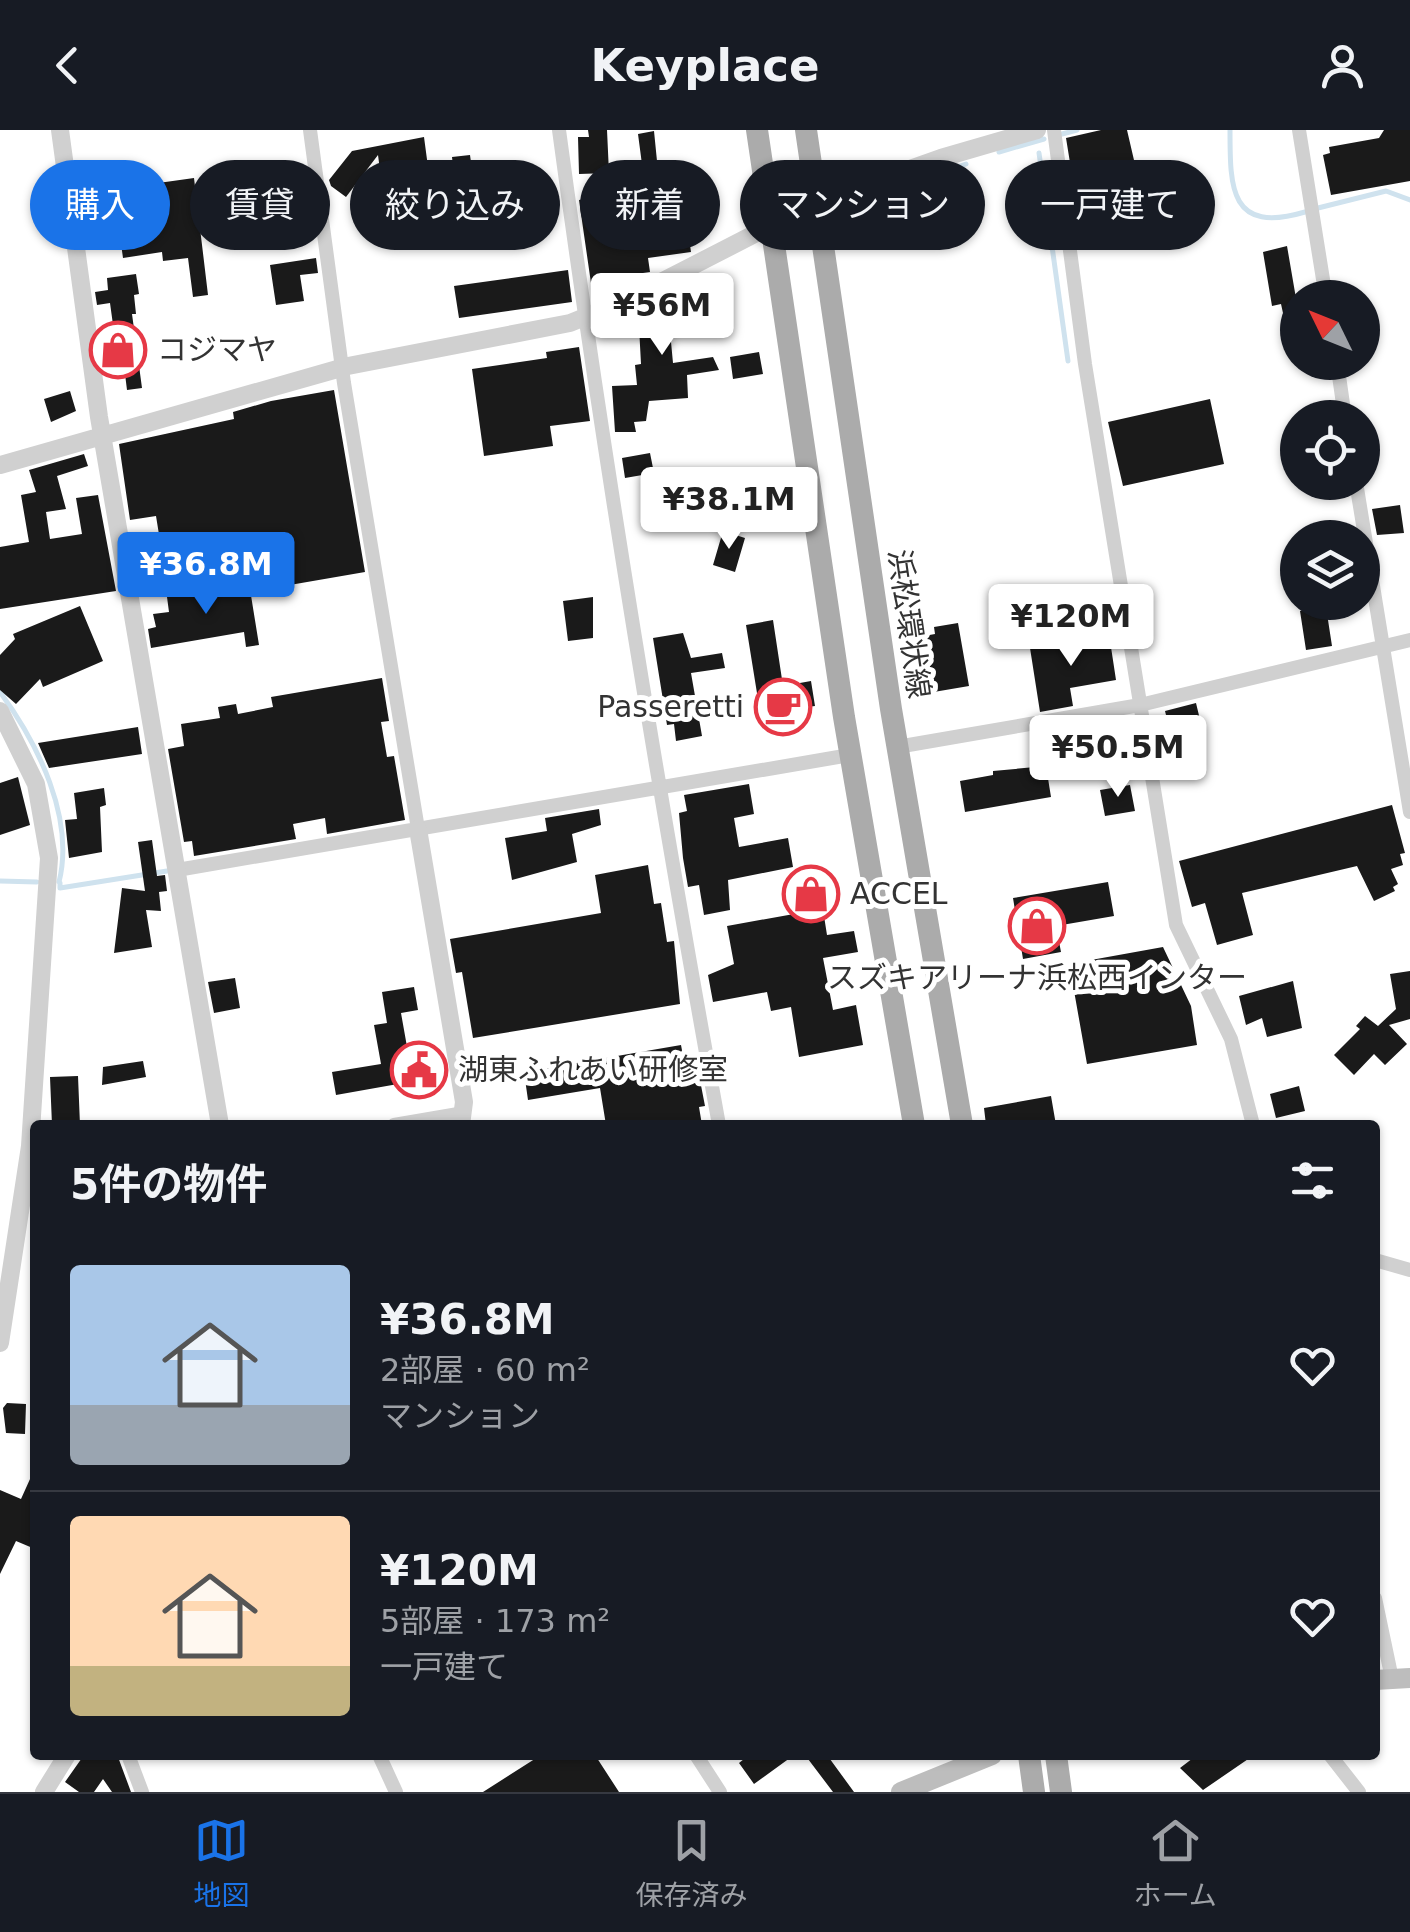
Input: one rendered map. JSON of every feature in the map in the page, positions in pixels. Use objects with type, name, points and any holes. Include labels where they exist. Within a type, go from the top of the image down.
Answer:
[{"type":"main road","points":[[758,130],[762,160]]},
{"type":"main road","name":"浜松環状線","points":[[806,130],[811,160]]},
{"type":"main road","points":[[775,250],[850,755],[913,1120]]},
{"type":"main road","name":"浜松環状線","points":[[824,250],[898,746],[961,1120]]},
{"type":"main road","points":[[1030,1760],[1034,1792]]},
{"type":"main road","points":[[1057,1760],[1061,1792]]},
{"type":"main road","points":[[901,1792],[956,1761]]},
{"type":"street","points":[[60,130],[156,774],[178,870],[219,1120]]},
{"type":"street","points":[[310,130],[342,367],[462,1119]]},
{"type":"street","points":[[559,130],[584,318],[719,1120]]},
{"type":"street","points":[[935,160],[1037,130]]},
{"type":"street","points":[[1054,130],[1085,364],[1176,925],[1231,1039],[1252,1120]]},
{"type":"street","points":[[1298,130],[1323,280]]},
{"type":"street","points":[[0,465],[103,432],[342,367],[533,333],[584,318],[740,238]]},
{"type":"street","points":[[1359,500],[1410,812]]},
{"type":"street","points":[[898,746],[1140,705],[1410,640]]},
{"type":"street","points":[[0,710],[36,784],[49,858],[34,1120]]},
{"type":"street","points":[[178,870],[850,755]]},
{"type":"street","points":[[0,1343],[30,1185]]},
{"type":"street","points":[[1380,1261],[1410,1270]]},
{"type":"street","points":[[1380,1622],[1392,1679]]},
{"type":"street","points":[[44,1792],[64,1760]]},
{"type":"street","points":[[130,1760],[142,1792]]},
{"type":"street","points":[[381,1760],[396,1792]]},
{"type":"street","points":[[699,1760],[720,1792]]},
{"type":"street","points":[[1334,1760],[1359,1792]]},
{"type":"building","points":[[588,130],[607,130],[608,160],[580,160],[579,174],[578,137],[589,137]]},
{"type":"building","points":[[1101,130],[1127,130],[1134,160],[1070,160],[1066,138]]},
{"type":"building","points":[[1384,130],[1410,130],[1410,181],[1331,195],[1323,155],[1330,153],[1329,147],[1379,138]]},
{"type":"building","points":[[654,131],[657,160],[641,160],[638,134]]},
{"type":"building","points":[[424,137],[427,160],[379,160],[378,155],[374,160],[350,160],[350,192],[346,197],[331,186],[330,179],[352,151]]},
{"type":"building","points":[[470,155],[471,160],[452,160]]},
{"type":"building","points":[[190,179],[190,250],[203,250],[208,295],[193,297],[188,258],[163,261],[162,252],[123,258],[122,250],[170,250],[170,181]]},
{"type":"building","points":[[1287,246],[1293,280],[1280,280],[1280,304],[1272,306],[1263,252]]},
{"type":"building","points":[[586,250],[691,250],[648,258],[650,272],[629,275],[630,284],[593,297]]},
{"type":"building","points":[[316,258],[318,273],[300,275],[304,301],[276,305],[270,265]]},
{"type":"building","points":[[568,270],[572,302],[459,318],[454,286]]},
{"type":"building","points":[[136,274],[139,294],[134,295],[136,314],[132,314],[142,388],[127,390],[124,366],[105,368],[100,334],[114,332],[110,303],[97,305],[95,292],[108,290],[107,278]]},
{"type":"building","points":[[707,278],[713,314],[669,321],[673,363],[713,357],[719,370],[687,375],[688,398],[649,401],[646,421],[634,422],[636,432],[615,432],[612,386],[637,385],[635,365],[641,364],[638,308],[681,301],[679,288]]},
{"type":"building","points":[[579,347],[590,421],[550,426],[553,446],[484,456],[472,369],[547,358],[546,352]]},
{"type":"building","points":[[759,352],[763,374],[733,379],[730,357]]},
{"type":"building","points":[[334,390],[365,572],[255,591],[246,539],[162,553],[156,516],[130,520],[119,444],[234,419],[233,412],[271,401]]},
{"type":"building","points":[[70,391],[76,411],[51,422],[44,399]]},
{"type":"building","points":[[1210,399],[1224,464],[1123,486],[1108,422]]},
{"type":"building","points":[[650,453],[654,473],[625,478],[622,458]]},
{"type":"building","points":[[84,454],[88,466],[57,476],[66,509],[46,512],[50,539],[82,534],[76,498],[98,495],[116,591],[0,609],[0,547],[29,542],[21,495],[36,492],[29,470]]},
{"type":"building","points":[[779,484],[782,504],[746,509],[744,489]]},
{"type":"building","points":[[1400,505],[1404,533],[1380,535],[1380,520],[1374,520],[1372,509]]},
{"type":"building","points":[[723,531],[745,538],[735,572],[713,565]]},
{"type":"building","points":[[249,583],[259,645],[246,647],[244,632],[151,648],[148,629],[156,627],[153,614],[169,612],[167,597]]},
{"type":"building","points":[[593,597],[593,638],[568,641],[563,601]]},
{"type":"building","points":[[80,606],[103,661],[43,687],[40,679],[16,704],[0,690],[0,655],[15,639],[13,634]]},
{"type":"building","points":[[773,620],[783,686],[811,681],[815,706],[800,708],[804,727],[772,733],[769,716],[761,718],[746,625]]},
{"type":"building","points":[[1301,620],[1328,620],[1332,646],[1306,650]]},
{"type":"building","points":[[958,623],[969,686],[922,694],[913,638],[935,634],[934,627]]},
{"type":"building","points":[[683,633],[691,658],[722,653],[725,668],[691,673],[702,736],[676,741],[674,724],[667,725],[653,638]]},
{"type":"building","points":[[1109,634],[1116,680],[1070,688],[1073,706],[1040,712],[1030,648]]},
{"type":"building","points":[[382,678],[389,721],[381,722],[387,757],[394,756],[405,820],[327,834],[325,818],[293,824],[296,839],[194,856],[192,841],[184,842],[168,749],[184,746],[181,724],[220,718],[218,707],[236,704],[238,714],[273,707],[271,697]]},
{"type":"building","points":[[1196,703],[1202,728],[1171,735],[1165,711]]},
{"type":"building","points":[[138,727],[142,754],[49,768],[38,743]]},
{"type":"building","points":[[1046,766],[1051,797],[965,812],[960,781],[993,775],[993,771]]},
{"type":"building","points":[[18,777],[30,825],[0,835],[0,783]]},
{"type":"building","points":[[749,784],[754,814],[734,818],[739,847],[788,838],[793,867],[728,880],[730,910],[704,915],[699,885],[688,887],[683,858],[679,813],[687,811],[684,795]]},
{"type":"building","points":[[1130,785],[1135,811],[1105,816],[1100,790]]},
{"type":"building","points":[[104,788],[106,805],[100,807],[102,852],[69,858],[65,820],[77,819],[74,793]]},
{"type":"building","points":[[1392,805],[1405,853],[1400,854],[1403,865],[1391,869],[1398,884],[1393,887],[1395,891],[1374,901],[1357,866],[1242,893],[1253,935],[1217,945],[1205,903],[1192,907],[1179,861]]},
{"type":"building","points":[[599,809],[601,825],[572,834],[577,862],[512,880],[505,838],[547,831],[545,818]]},
{"type":"building","points":[[152,840],[157,876],[165,875],[167,891],[159,892],[161,911],[146,910],[152,947],[114,953],[122,888],[145,891],[138,842]]},
{"type":"building","points":[[648,865],[654,904],[661,903],[667,942],[674,941],[680,1004],[473,1038],[462,972],[456,973],[450,939],[601,913],[595,875]]},
{"type":"building","points":[[817,872],[827,935],[854,931],[858,952],[823,958],[833,1010],[856,1005],[863,1045],[799,1057],[791,1007],[771,1011],[767,992],[713,1002],[708,975],[734,964],[727,926],[805,912],[798,875]]},
{"type":"building","points":[[1108,882],[1114,916],[1056,926],[1061,952],[1023,959],[1013,898]]},
{"type":"building","points":[[1163,947],[1191,1006],[1197,1045],[1087,1064],[1073,985],[1094,981],[1091,960]]},
{"type":"building","points":[[1410,971],[1410,1019],[1389,1025],[1407,1044],[1385,1065],[1374,1054],[1354,1075],[1334,1055],[1360,1029],[1356,1026],[1365,1016],[1378,1026],[1396,1009],[1390,974]]},
{"type":"building","points":[[235,978],[240,1008],[214,1013],[208,982]]},
{"type":"building","points":[[1293,981],[1302,1028],[1267,1037],[1262,1018],[1246,1025],[1239,996]]},
{"type":"building","points":[[414,987],[418,1010],[401,1013],[409,1058],[435,1054],[440,1081],[426,1084],[426,1079],[336,1095],[332,1072],[381,1064],[374,1025],[387,1023],[382,992]]},
{"type":"building","points":[[681,1045],[687,1077],[699,1075],[705,1106],[699,1107],[701,1120],[605,1120],[600,1088],[528,1100],[524,1072]]},
{"type":"building","points":[[143,1061],[146,1077],[102,1085],[103,1067]]},
{"type":"building","points":[[78,1076],[80,1120],[52,1120],[50,1077]]},
{"type":"building","points":[[1299,1086],[1305,1111],[1276,1118],[1270,1094]]},
{"type":"building","points":[[1051,1096],[1055,1120],[985,1120],[984,1108]]},
{"type":"building","points":[[7,1403],[26,1404],[25,1434],[6,1433],[3,1408]]},
{"type":"building","points":[[30,1479],[30,1547],[16,1541],[0,1574],[0,1490],[21,1499]]},
{"type":"building","points":[[80,1760],[119,1760],[131,1792],[112,1792],[103,1779],[94,1792],[79,1792],[65,1782]]},
{"type":"building","points":[[533,1760],[598,1760],[619,1792],[483,1792]]},
{"type":"building","points":[[743,1760],[787,1760],[754,1784],[739,1763]]},
{"type":"building","points":[[809,1760],[831,1760],[854,1792],[833,1792]]},
{"type":"building","points":[[1190,1760],[1247,1760],[1203,1790],[1180,1768]]},
{"type":"waterway","points":[[1062,134],[1077,130]]},
{"type":"waterway","points":[[1230,130],[1234,188],[1248,211],[1262,217],[1305,212]]},
{"type":"waterway","points":[[999,152],[1044,139]]},
{"type":"waterway","points":[[1039,153],[1068,361]]},
{"type":"waterway","points":[[1318,208],[1386,191],[1410,200]]},
{"type":"waterway","points":[[0,692],[28,735],[50,782],[62,833],[59,882]]},
{"type":"waterway","points":[[60,883],[60,888],[167,871]]},
{"type":"waterway","points":[[0,881],[37,882]]},
{"type":"place","name":"コジマヤ","points":[[118,350]]},
{"type":"place","name":"Passeretti","points":[[783,707]]},
{"type":"place","name":"ACCEL","points":[[811,894]]},
{"type":"place","name":"スズキアリーナ浜松西インター","points":[[1037,926]]},
{"type":"place","name":"湖東ふれあい研修室","points":[[419,1070]]}]
